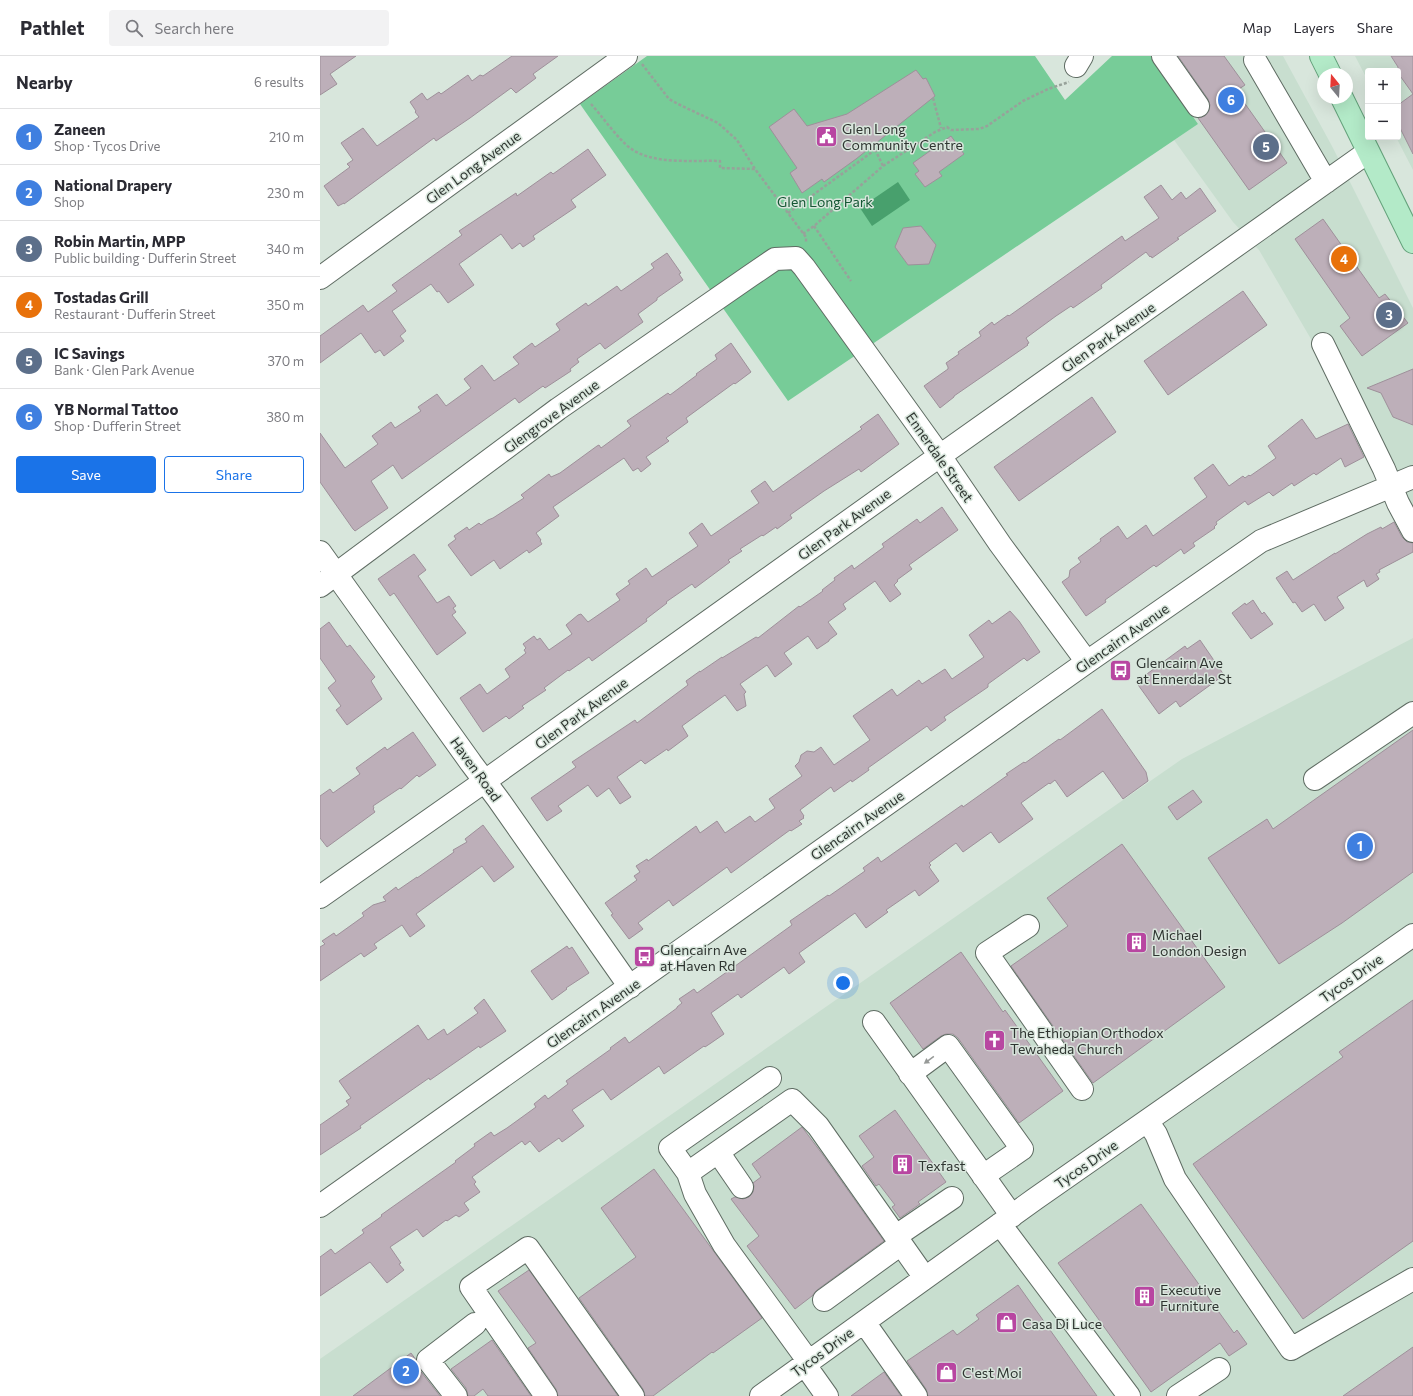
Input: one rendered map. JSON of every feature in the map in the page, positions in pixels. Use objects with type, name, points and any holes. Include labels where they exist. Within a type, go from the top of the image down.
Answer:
[{"type":"main road","points":[[1321,56],[1327,68]]},
{"type":"main road","points":[[1345,104],[1368,152],[1408,216],[1413,242]]},
{"type":"street","points":[[1163,56],[1198,106]]},
{"type":"street","points":[[1257,57],[1326,182]]},
{"type":"street","name":"Glen Long Avenue","points":[[320,278],[579,90],[632,58]]},
{"type":"street","name":"Glen Park Avenue","points":[[320,897],[1368,152]]},
{"type":"street","name":"Ennerdale Street","points":[[788,258],[796,258],[804,267],[940,456],[1000,544],[1087,662]]},
{"type":"street","name":"Glengrove Avenue","points":[[328,580],[558,409],[775,259],[788,258]]},
{"type":"street","points":[[1323,344],[1374,448],[1398,503],[1413,531]]},
{"type":"street","name":"Glencairn Avenue","points":[[320,1206],[1087,662],[1261,541],[1413,477]]},
{"type":"street","name":"Haven Road","points":[[320,552],[328,580],[485,781],[630,987]]},
{"type":"street","points":[[1315,779],[1413,713]]},
{"type":"street","points":[[1028,926],[987,953],[1082,1089]]},
{"type":"street","name":"Tycos Drive","points":[[761,1396],[1006,1220],[1413,935]]},
{"type":"street","points":[[874,1022],[983,1176],[1006,1220],[1129,1396]]},
{"type":"street","points":[[910,1074],[948,1046],[1022,1149],[983,1176]]},
{"type":"street","points":[[770,1078],[670,1148],[688,1173],[695,1194],[724,1245],[807,1363],[827,1396]]},
{"type":"street","points":[[688,1173],[792,1100],[818,1126],[925,1278]]},
{"type":"street","points":[[1147,1121],[1156,1134],[1175,1179],[1291,1349],[1413,1279]]},
{"type":"street","points":[[718,1152],[742,1187]]},
{"type":"street","points":[[824,1300],[952,1198]]},
{"type":"street","points":[[546,1396],[471,1287],[528,1248],[633,1396]]},
{"type":"street","points":[[864,1322],[916,1396]]},
{"type":"street","points":[[456,1396],[428,1360],[475,1324]]},
{"type":"street","points":[[1178,1396],[1219,1369]]},
{"type":"path","points":[[632,58],[669,99],[713,120],[729,131],[744,149],[756,169],[806,239],[806,242],[788,258]]},
{"type":"path","points":[[803,234],[883,166],[941,128],[947,127],[951,130],[987,126],[1022,101],[1048,89],[1069,82],[1073,77],[1079,61]]},
{"type":"path","points":[[579,90],[626,145],[638,153],[660,159],[720,161],[720,168],[756,169]]},
{"type":"path","points":[[933,98],[941,128]]},
{"type":"path","points":[[873,145],[883,166]]},
{"type":"path","points":[[788,213],[875,150]]},
{"type":"path","points":[[814,226],[851,281]]},
{"type":"shaded area","points":[[1151,56],[1283,56],[1333,148],[1413,308],[1413,539],[1364,430],[1259,250],[1233,222],[1174,140],[1198,124]]},
{"type":"shaded area","points":[[1355,56],[1413,56],[1413,170],[1398,140],[1401,140],[1401,68],[1365,68],[1365,75]]},
{"type":"shaded area","points":[[898,182],[910,200],[872,226],[860,208]]},
{"type":"shaded area","points":[[1413,638],[1413,1396],[320,1396],[320,1359],[1182,759]]},
{"type":"green space","name":"Glen Long Park","points":[[647,56],[1035,56],[1065,100],[1112,56],[1151,56],[1198,124],[788,401],[580,104]]},
{"type":"building","points":[[320,56],[356,56],[330,74],[337,84],[320,95]]},
{"type":"building","points":[[512,56],[558,56],[533,74],[536,78],[516,93],[511,88],[436,141],[434,138],[344,204],[338,206],[324,186],[350,167],[347,164],[353,160],[341,143],[363,128],[377,146],[419,117],[410,102],[422,93],[427,100],[439,92],[441,94],[468,75],[472,81],[480,75],[483,76]]},
{"type":"building","points":[[1178,56],[1224,56],[1245,85],[1236,91],[1287,163],[1249,190],[1198,118],[1205,116],[1209,111],[1210,105],[1208,99]]},
{"type":"building","points":[[1391,56],[1413,56],[1413,94],[1401,77],[1401,68],[1398,67]]},
{"type":"building","points":[[916,70],[923,79],[926,78],[935,96],[856,159],[824,182],[822,179],[802,193],[790,173],[797,168],[769,127],[794,109],[807,126],[847,114]]},
{"type":"building","points":[[1413,94],[1413,154],[1401,130],[1401,103]]},
{"type":"building","points":[[951,136],[964,154],[939,172],[942,176],[925,187],[915,174],[919,171],[913,163]]},
{"type":"building","points":[[588,149],[606,175],[571,200],[576,207],[533,236],[535,239],[523,247],[520,243],[512,249],[501,234],[459,264],[474,285],[448,303],[439,291],[437,292],[431,284],[392,311],[406,331],[400,336],[404,341],[384,356],[380,350],[375,353],[361,333],[320,363],[320,336],[363,305],[368,312],[397,291],[392,285],[462,235],[459,231],[516,193],[517,196],[551,172],[553,174]]},
{"type":"building","points":[[1161,185],[1172,200],[1181,192],[1186,199],[1200,188],[1216,211],[1177,238],[1179,239],[1152,258],[1146,252],[1101,285],[1102,288],[1073,308],[1071,306],[1056,316],[1026,338],[1029,343],[1027,344],[1028,345],[954,396],[940,408],[924,386],[948,369],[946,363],[959,354],[958,352],[981,336],[979,332],[992,322],[994,325],[1008,315],[1009,316],[1122,236],[1125,241],[1159,218],[1144,197]]},
{"type":"building","points":[[1323,219],[1379,298],[1385,294],[1408,323],[1362,356],[1340,326],[1350,318],[1295,239]]},
{"type":"building","points":[[921,226],[936,245],[929,264],[908,265],[895,247],[903,228]]},
{"type":"building","points":[[667,253],[681,273],[679,274],[683,280],[657,298],[657,300],[638,314],[643,322],[605,349],[600,343],[577,359],[579,362],[570,369],[571,371],[545,388],[543,386],[519,403],[515,398],[402,479],[393,465],[371,481],[388,508],[355,531],[353,529],[320,482],[320,433],[345,468],[378,444],[372,436],[391,422],[395,428],[421,411],[418,407],[437,394],[446,406],[471,388],[464,379],[482,365],[494,381],[519,364],[513,357],[532,343],[535,347],[560,330],[556,324],[586,303],[588,306],[617,286],[621,291],[654,268],[651,264]]},
{"type":"building","points":[[1243,291],[1267,325],[1168,395],[1144,361]]},
{"type":"building","points":[[731,343],[751,372],[686,418],[688,422],[666,438],[669,441],[646,457],[651,464],[641,472],[638,468],[633,471],[624,458],[553,507],[559,516],[536,533],[542,544],[529,553],[527,550],[500,569],[494,560],[471,576],[448,545],[456,539],[454,536],[467,527],[469,530],[479,523],[481,525],[493,518],[524,498],[521,495],[549,474],[551,477],[560,473],[597,446],[599,445],[601,448],[631,426],[627,421],[668,393],[670,395],[697,375],[696,374],[717,359],[715,355]]},
{"type":"building","points":[[1413,369],[1413,425],[1393,417],[1381,393],[1367,388]]},
{"type":"building","points":[[1092,397],[1116,432],[1019,501],[994,467]]},
{"type":"building","points":[[878,414],[899,444],[861,472],[859,469],[824,491],[790,515],[792,518],[777,529],[776,527],[740,549],[742,551],[728,560],[730,562],[695,588],[692,584],[666,602],[667,603],[646,619],[647,621],[592,661],[589,657],[569,671],[568,670],[544,688],[546,690],[522,706],[524,708],[509,719],[506,716],[483,732],[460,698],[480,684],[487,694],[510,677],[505,669],[526,653],[524,650],[526,648],[523,644],[534,636],[537,640],[540,638],[549,650],[572,634],[566,625],[578,615],[581,614],[588,622],[620,600],[616,594],[630,584],[628,581],[646,568],[652,577],[698,546],[689,533],[702,523],[711,536],[759,503],[751,491],[765,481],[773,492],[862,429],[860,427]]},
{"type":"building","points":[[1302,419],[1316,439],[1348,424],[1364,457],[1345,467],[1341,458],[1316,475],[1314,473],[1294,486],[1292,483],[1273,496],[1269,492],[1248,505],[1245,501],[1216,522],[1217,524],[1214,527],[1215,528],[1193,543],[1195,546],[1184,554],[1181,549],[1156,567],[1154,565],[1105,600],[1106,602],[1086,616],[1062,582],[1069,577],[1070,570],[1081,562],[1078,558],[1118,526],[1127,539],[1146,525],[1153,536],[1207,497],[1194,478],[1213,464],[1229,486],[1243,476],[1245,478],[1249,475],[1250,476],[1276,458],[1268,446]]},
{"type":"building","points":[[942,507],[958,530],[909,565],[912,569],[897,580],[898,581],[894,585],[901,594],[890,602],[875,581],[843,604],[846,609],[828,622],[837,634],[829,641],[817,649],[808,636],[784,653],[792,664],[775,677],[767,665],[740,684],[746,692],[744,694],[746,706],[737,711],[725,695],[682,726],[688,736],[668,751],[667,749],[645,764],[641,760],[617,777],[631,797],[620,804],[609,788],[597,797],[588,785],[558,806],[562,811],[547,821],[531,798],[576,767],[572,762],[635,720],[637,723],[688,685],[686,681],[700,671],[756,637],[758,638],[799,606],[800,607],[823,591],[822,590],[835,580],[834,578],[852,565],[854,569],[884,547],[882,544],[917,519],[920,523]]},
{"type":"building","points":[[1394,522],[1402,537],[1407,542],[1413,543],[1413,552],[1379,570],[1380,572],[1376,574],[1379,579],[1367,587],[1364,580],[1337,597],[1344,608],[1325,621],[1314,604],[1302,612],[1295,602],[1293,603],[1276,578],[1287,571],[1293,580],[1367,534],[1381,527],[1382,529]]},
{"type":"building","points":[[414,554],[426,570],[418,576],[437,603],[449,596],[456,606],[453,608],[456,612],[452,615],[466,633],[437,655],[394,593],[390,596],[378,579]]},
{"type":"building","points":[[1253,600],[1262,614],[1264,612],[1273,624],[1251,639],[1232,613],[1245,603],[1246,605]]},
{"type":"building","points":[[1010,611],[1019,621],[1040,652],[1027,661],[1024,658],[988,684],[988,687],[944,717],[946,720],[931,731],[927,726],[868,768],[869,770],[852,782],[851,780],[834,792],[831,787],[800,810],[804,816],[804,818],[799,821],[802,824],[791,831],[790,830],[731,873],[727,867],[673,906],[669,900],[638,923],[643,929],[629,939],[611,915],[613,914],[605,903],[637,880],[634,876],[640,872],[636,866],[647,859],[648,861],[696,826],[700,833],[717,821],[725,833],[750,816],[755,822],[775,808],[769,799],[802,776],[795,766],[799,762],[801,755],[807,751],[814,752],[821,747],[834,765],[870,740],[853,716],[892,689],[897,696],[919,680],[922,684],[945,669],[952,679],[984,657],[969,635],[989,620],[992,624]]},
{"type":"building","points":[[329,622],[347,647],[350,645],[375,677],[371,681],[382,699],[347,725],[336,710],[341,706],[328,688],[336,681],[320,658],[320,629]]},
{"type":"building","points":[[1200,640],[1224,675],[1180,707],[1176,701],[1159,714],[1136,682],[1185,646],[1187,649]]},
{"type":"building","points":[[1102,709],[1146,772],[1148,781],[1123,799],[1103,771],[1067,797],[1055,780],[1050,784],[1049,783],[1021,803],[1033,819],[999,843],[991,832],[963,852],[956,843],[929,863],[931,865],[929,867],[939,881],[919,896],[915,890],[886,910],[888,912],[866,928],[855,913],[799,953],[805,962],[789,974],[784,967],[741,998],[738,994],[711,1013],[724,1034],[711,1043],[705,1047],[704,1046],[664,1074],[659,1066],[611,1100],[603,1089],[572,1110],[584,1126],[562,1142],[559,1138],[539,1152],[530,1141],[525,1145],[522,1141],[472,1177],[476,1182],[474,1184],[480,1192],[464,1203],[469,1210],[459,1217],[456,1215],[447,1221],[446,1220],[423,1237],[417,1229],[390,1247],[404,1270],[387,1283],[370,1262],[320,1296],[320,1257],[331,1249],[335,1254],[364,1233],[362,1230],[382,1216],[381,1215],[456,1162],[455,1161],[475,1146],[474,1144],[491,1132],[494,1136],[507,1128],[536,1107],[534,1104],[545,1095],[548,1099],[568,1084],[566,1081],[611,1049],[610,1048],[625,1037],[629,1043],[677,1008],[682,1003],[679,999],[694,989],[697,993],[731,969],[792,925],[790,921],[865,871],[863,868],[878,857],[881,862],[962,805],[963,807],[1008,775],[1006,774],[1024,762],[1025,763],[1059,739],[1060,740]]},
{"type":"building","points":[[1413,730],[1413,872],[1342,923],[1279,964],[1208,858],[1267,819],[1273,829]]},
{"type":"building","points":[[413,732],[436,765],[419,777],[417,775],[401,789],[400,788],[373,806],[375,812],[327,847],[320,838],[320,796],[330,789],[333,793],[360,774],[356,768],[385,747],[387,750]]},
{"type":"building","points":[[1193,790],[1202,802],[1177,820],[1168,807]]},
{"type":"building","points":[[483,825],[514,867],[494,882],[482,866],[416,914],[425,926],[410,937],[402,925],[374,944],[377,948],[364,957],[361,953],[320,981],[320,947],[325,944],[322,941],[334,933],[336,936],[364,916],[362,913],[373,905],[386,901],[383,897],[396,887],[398,890],[417,878],[454,852],[453,850],[467,842],[465,839]]},
{"type":"building","name":"Michael London Design","points":[[1122,844],[1225,987],[1093,1083],[1011,966],[1068,926],[1047,898]]},
{"type":"building","points":[[567,946],[569,949],[572,947],[589,973],[566,988],[567,989],[552,1000],[531,971]]},
{"type":"building","name":"The Ethiopian Orthodox Tewaheda Church","points":[[961,952],[1003,1012],[1005,1010],[1063,1091],[1019,1123],[958,1038],[953,1034],[946,1034],[923,1049],[890,1003]]},
{"type":"building","points":[[484,999],[506,1031],[480,1048],[479,1046],[430,1080],[429,1078],[360,1126],[361,1128],[320,1155],[320,1125],[349,1105],[346,1101],[351,1098],[339,1081],[418,1025],[428,1040],[444,1029],[447,1035],[478,1013],[474,1008]]},
{"type":"building","points":[[1413,1000],[1413,1241],[1303,1319],[1193,1164],[1343,1057],[1339,1052]]},
{"type":"building","name":"Texfast","points":[[895,1110],[946,1182],[918,1202],[920,1204],[900,1218],[892,1207],[895,1205],[879,1184],[876,1186],[862,1166],[874,1157],[859,1136]]},
{"type":"building","points":[[802,1127],[884,1241],[817,1290],[812,1296],[795,1309],[747,1246],[759,1236],[731,1199],[735,1197],[743,1199],[749,1197],[753,1192],[753,1183],[761,1177],[752,1164]]},
{"type":"building","points":[[654,1169],[762,1318],[713,1353],[712,1352],[653,1396],[645,1396],[643,1389],[579,1298],[636,1257],[601,1208]]},
{"type":"building","name":"Executive Furniture","points":[[1141,1204],[1234,1333],[1237,1330],[1247,1344],[1229,1356],[1220,1343],[1151,1392],[1058,1263]]},
{"type":"building","points":[[529,1270],[618,1396],[558,1396],[556,1389],[528,1348],[536,1343],[498,1291]]},
{"type":"building","points":[[1018,1285],[1097,1396],[928,1396],[926,1389],[907,1361],[953,1330],[957,1335],[979,1319],[976,1315]]},
{"type":"building","points":[[492,1340],[531,1396],[488,1396],[483,1389],[474,1396],[468,1396],[466,1388],[451,1369]]},
{"type":"building","points":[[1413,1347],[1413,1396],[1343,1396]]},
{"type":"building","points":[[411,1353],[416,1360],[418,1368],[440,1396],[353,1396]]},
{"type":"building","points":[[884,1372],[901,1396],[851,1396]]},
{"type":"place","name":"YB Normal Tattoo","points":[[1231,100]]},
{"type":"place","name":"Glen Long Community Centre","points":[[826,136]]},
{"type":"place","name":"IC Savings","points":[[1266,147]]},
{"type":"place","name":"Tostadas Grill","points":[[1344,259]]},
{"type":"place","name":"Robin Martin, MPP","points":[[1389,315]]},
{"type":"place","name":"Glencairn Ave at Ennerdale St","points":[[1120,670]]},
{"type":"place","name":"Zaneen","points":[[1360,846]]},
{"type":"place","name":"Michael London Design","points":[[1136,942]]},
{"type":"place","name":"Glencairn Ave at Haven Rd","points":[[645,957]]},
{"type":"place","name":"The Ethiopian Orthodox Tewaheda Church","points":[[995,1040]]},
{"type":"place","name":"Texfast","points":[[902,1165]]},
{"type":"place","name":"Executive Furniture","points":[[1145,1297]]},
{"type":"place","name":"Casa Di Luce","points":[[1007,1323]]},
{"type":"place","name":"National Drapery","points":[[406,1371]]},
{"type":"place","name":"C'est Moi","points":[[946,1372]]}]
